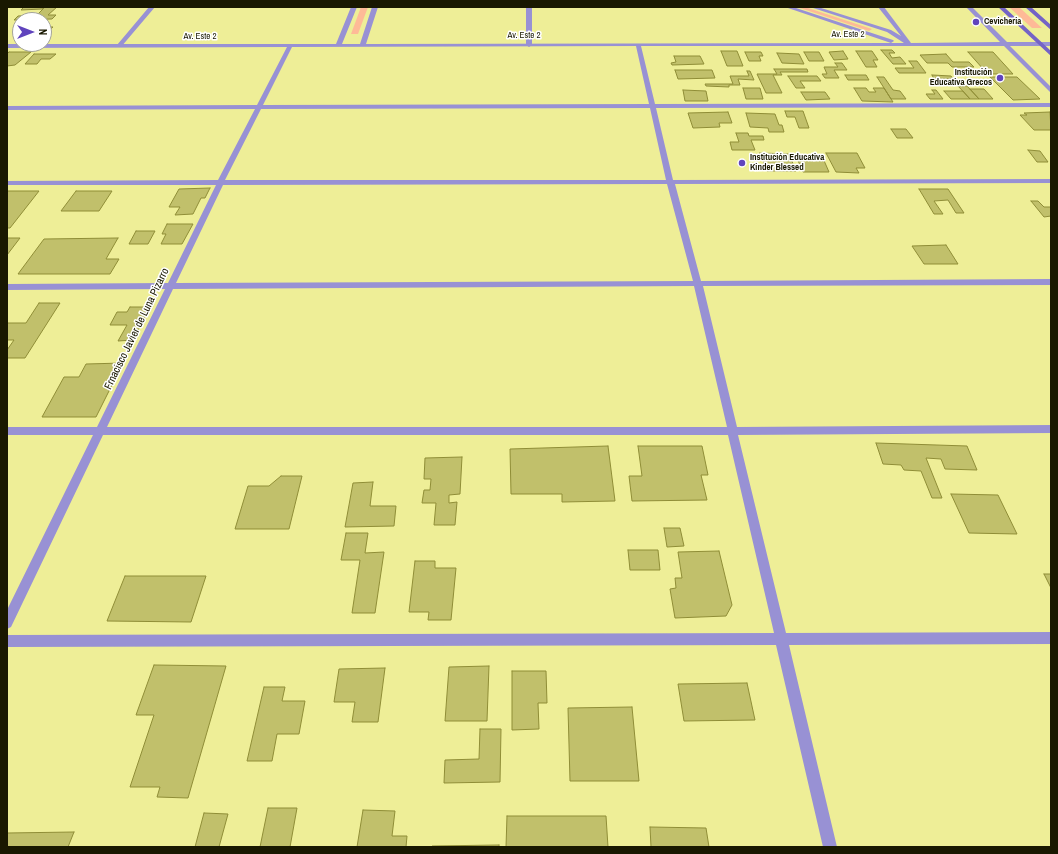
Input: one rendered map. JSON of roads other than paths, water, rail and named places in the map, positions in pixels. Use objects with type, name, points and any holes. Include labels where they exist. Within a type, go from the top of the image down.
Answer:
[{"type":"main road","points":[[1001,7],[1051,54]]},
{"type":"main road","points":[[1028,7],[1051,28]]},
{"type":"street","points":[[119,46],[152,7]]},
{"type":"street","points":[[338,46],[354,7]]},
{"type":"street","points":[[362,46],[375,7]]},
{"type":"street","points":[[529,7],[529,45]]},
{"type":"street","points":[[788,7],[898,44]]},
{"type":"street","points":[[814,7],[889,31],[910,44]]},
{"type":"street","points":[[881,7],[910,44]]},
{"type":"street","points":[[969,7],[1051,91]]},
{"type":"street","name":"Av. Este 2","points":[[7,46],[1051,44]]},
{"type":"street","points":[[638,45],[670,180],[698,284],[830,847]]},
{"type":"street","name":"Frnacisco Javier de Luna Pizarro","points":[[7,623],[221,182],[290,46]]},
{"type":"street","points":[[7,108],[1051,105]]},
{"type":"street","points":[[7,183],[1051,180]]},
{"type":"street","points":[[7,287],[1051,282]]},
{"type":"street","points":[[7,431],[733,431],[1051,429]]},
{"type":"street","points":[[7,641],[782,640],[1051,638]]},
{"type":"place","name":"Cevicheria","points":[[976,22]]},
{"type":"place","name":"Institución Educativa Grecos","points":[[1000,78]]},
{"type":"place","name":"Institución Educativa Kinder Blessed","points":[[742,163]]}]
